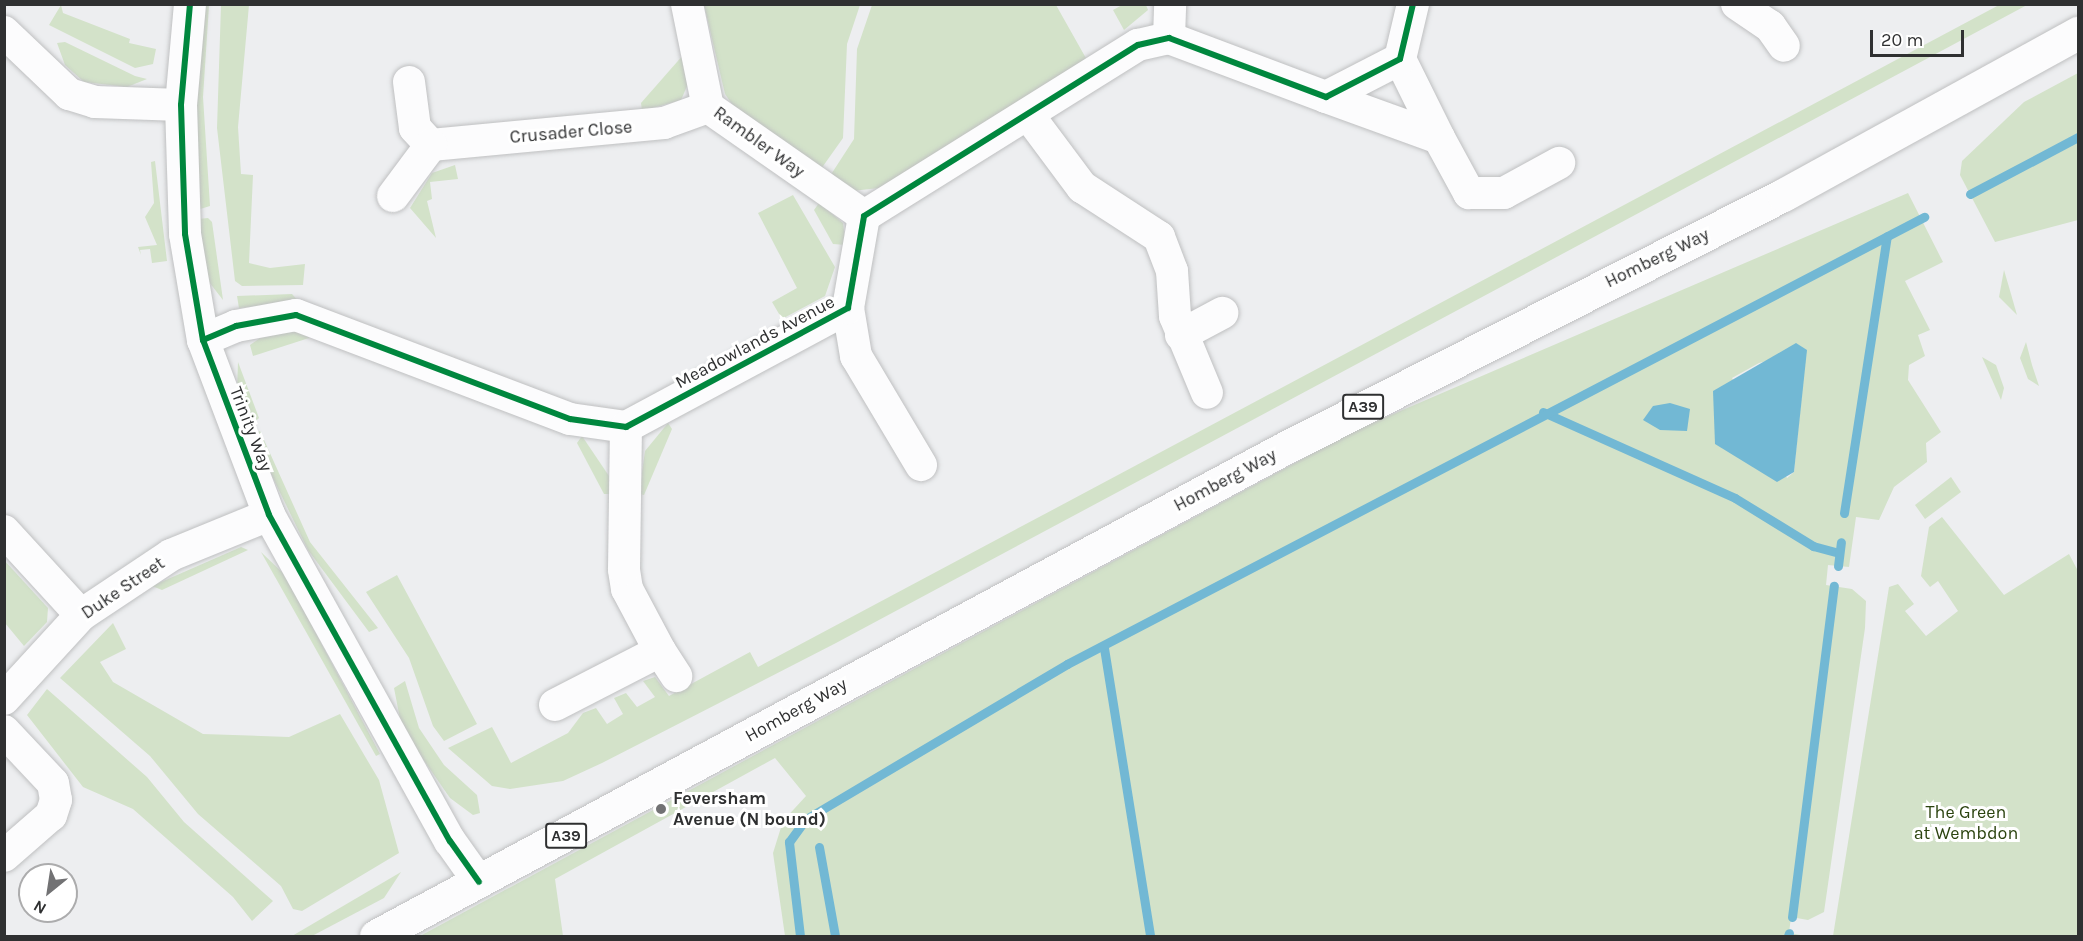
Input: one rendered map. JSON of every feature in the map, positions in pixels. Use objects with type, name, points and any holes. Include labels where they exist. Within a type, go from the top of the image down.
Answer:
[{"type":"main road","name":"Homberg Way","points":[[376,936],[1279,451],[1783,195],[2079,33]]},
{"type":"street","name":"Trinity Way","points":[[190,4],[181,105],[185,234],[203,340],[269,515],[450,841],[479,882]]},
{"type":"street","name":"Rambler Way","points":[[687,4],[708,107],[864,216]]},
{"type":"street","points":[[1169,38],[1170,4]]},
{"type":"street","points":[[1413,4],[1400,59],[1438,138],[1469,193],[1504,193],[1559,163]]},
{"type":"street","points":[[1737,4],[1770,26],[1784,46]]},
{"type":"street","points":[[4,32],[69,94],[95,102],[181,105]]},
{"type":"street","points":[[864,216],[1029,116],[1138,45],[1169,38],[1438,138]]},
{"type":"street","points":[[1326,97],[1400,59]]},
{"type":"street","points":[[393,196],[431,145],[415,128],[409,82]]},
{"type":"street","name":"Crusader Close","points":[[431,145],[664,123],[708,107]]},
{"type":"street","points":[[1029,116],[1082,187],[1159,237],[1168,252],[1181,335],[1207,393]]},
{"type":"street","name":"Meadowlands Avenue","points":[[626,428],[848,308],[864,216]]},
{"type":"street","points":[[848,308],[856,356],[921,465]]},
{"type":"street","points":[[1181,335],[1222,313]]},
{"type":"street","points":[[203,340],[236,326],[296,315],[570,419],[626,428],[624,568],[627,589],[668,664],[555,705]]},
{"type":"street","name":"Duke Street","points":[[4,699],[81,615],[171,555],[269,515]]},
{"type":"street","points":[[4,531],[81,615]]},
{"type":"street","points":[[4,731],[53,783],[56,800],[51,815],[4,856]]},
{"type":"shaded area","points":[[1620,934],[1776,936],[1620,936]]},
{"type":"green space","points":[[1124,4],[1146,5],[1148,10],[1124,30],[1113,10]]},
{"type":"green space","points":[[61,5],[63,13],[130,39],[129,43],[156,49],[153,64],[135,68],[49,25]]},
{"type":"green space","points":[[203,5],[209,5],[203,97],[210,206],[197,210],[193,114]]},
{"type":"green space","points":[[221,5],[249,5],[238,127],[241,174],[253,175],[249,263],[270,268],[305,264],[303,285],[242,286],[235,281],[217,128]]},
{"type":"green space","points":[[704,5],[860,5],[847,44],[843,138],[821,169],[738,113],[725,94]]},
{"type":"green space","points":[[872,5],[1056,5],[1087,60],[879,188],[852,191],[830,176],[854,139],[857,49]]},
{"type":"green space","points":[[1999,5],[2027,5],[836,643],[602,763],[563,781],[510,789],[492,786],[448,748],[492,727],[511,763],[568,733],[583,713],[596,708],[607,724],[623,714],[614,698],[626,693],[637,707],[655,697],[643,681],[655,677],[669,696],[750,652],[758,667]]},
{"type":"green space","points":[[65,42],[135,76],[147,79],[127,87],[84,82],[65,65],[57,43]]},
{"type":"green space","points":[[684,54],[688,84],[681,100],[642,111],[641,103]]},
{"type":"green space","points":[[2078,73],[2078,220],[1995,242],[1960,175],[1962,161],[2024,102]]},
{"type":"green space","points":[[155,161],[167,261],[152,263],[150,249],[140,250],[141,255],[138,247],[157,245],[145,217],[154,203],[151,162]]},
{"type":"green space","points":[[455,165],[458,179],[430,182],[432,199],[427,201],[436,238],[410,208],[432,173]]},
{"type":"green space","points":[[1908,193],[1943,262],[1905,281],[1930,330],[1918,335],[1925,356],[1909,365],[1908,380],[1941,432],[1926,443],[1927,462],[1894,487],[1879,520],[1856,517],[1849,567],[1828,565],[1826,585],[1852,589],[1866,601],[1865,628],[1824,912],[1808,920],[1791,917],[1789,933],[1806,936],[785,936],[773,853],[783,821],[806,796],[775,758],[555,879],[563,936],[420,936],[1356,430]],"holes":[[[1806,350],[1794,472],[1787,478],[1732,378],[1759,363]]]},
{"type":"green space","points":[[793,195],[835,267],[825,296],[782,319],[772,302],[797,288],[758,213]]},
{"type":"green space","points":[[819,203],[843,223],[846,245],[833,244],[814,210]]},
{"type":"green space","points":[[208,218],[212,222],[223,300],[209,282],[198,219]]},
{"type":"green space","points":[[2004,270],[2011,294],[2017,315],[1999,297]]},
{"type":"green space","points":[[292,294],[299,302],[239,308],[237,296]]},
{"type":"green space","points":[[292,330],[310,331],[309,338],[253,356],[250,345],[260,338]]},
{"type":"green space","points":[[2026,342],[2039,386],[2028,379],[2020,358]]},
{"type":"green space","points":[[1982,357],[1996,365],[2004,388],[2001,400]]},
{"type":"green space","points":[[238,362],[259,418],[249,427],[237,391]]},
{"type":"green space","points":[[668,423],[672,429],[644,495],[639,494],[645,451]]},
{"type":"green space","points":[[260,431],[310,542],[378,628],[369,632],[308,550],[252,435]]},
{"type":"green space","points":[[582,436],[609,476],[613,494],[604,494],[577,443]]},
{"type":"green space","points":[[1951,477],[1961,492],[1925,519],[1915,505]]},
{"type":"green space","name":"The Green at Wembdon","points":[[1942,517],[2004,595],[2069,554],[2078,571],[2078,936],[1833,936],[1889,587],[1898,584],[1914,604],[1905,611],[1926,636],[1958,611],[1938,581],[1930,587],[1921,576],[1929,527]]},
{"type":"green space","points":[[241,547],[248,550],[162,590],[152,586]]},
{"type":"green space","points":[[261,552],[285,575],[380,754],[376,756]]},
{"type":"green space","points":[[4,560],[48,608],[47,622],[24,646],[5,623]]},
{"type":"green space","points":[[397,575],[477,724],[444,741],[433,726],[409,658],[366,592]]},
{"type":"green space","points":[[113,623],[126,649],[100,662],[113,682],[203,734],[289,737],[340,714],[379,780],[399,853],[302,911],[293,909],[281,886],[198,814],[150,756],[60,678]]},
{"type":"green space","points":[[405,681],[419,728],[444,765],[477,795],[480,813],[473,815],[450,798],[402,729],[394,688]]},
{"type":"green space","points":[[47,689],[147,777],[184,822],[273,901],[252,921],[233,897],[133,809],[83,787],[27,715]]},
{"type":"green space","points":[[401,872],[384,898],[312,936],[292,936]]},
{"type":"water","points":[[1796,343],[1807,350],[1794,472],[1777,482],[1715,444],[1713,391]]},
{"type":"water","points":[[1670,403],[1690,409],[1687,431],[1660,430],[1643,420],[1653,406]]},
{"type":"waterway","points":[[1970,194],[2078,137]]},
{"type":"waterway","points":[[800,936],[789,842],[806,819],[1067,664],[1924,217]]},
{"type":"waterway","points":[[1844,513],[1887,236]]},
{"type":"waterway","points":[[1543,412],[1735,498],[1813,546],[1839,553]]},
{"type":"waterway","points":[[1838,566],[1841,542]]},
{"type":"waterway","points":[[1792,917],[1834,586]]},
{"type":"waterway","points":[[1104,648],[1150,936]]},
{"type":"waterway","points":[[819,847],[835,936]]},
{"type":"cycle path","points":[[190,4],[181,105],[185,234],[203,340],[269,515],[450,841],[479,882]]},
{"type":"cycle path","points":[[203,340],[236,326],[296,315],[570,419],[626,427],[848,308],[864,216],[1138,45],[1169,38],[1326,97],[1400,59],[1413,4]]},
{"type":"place","name":"Feversham Avenue (N bound)","points":[[661,809]]}]
